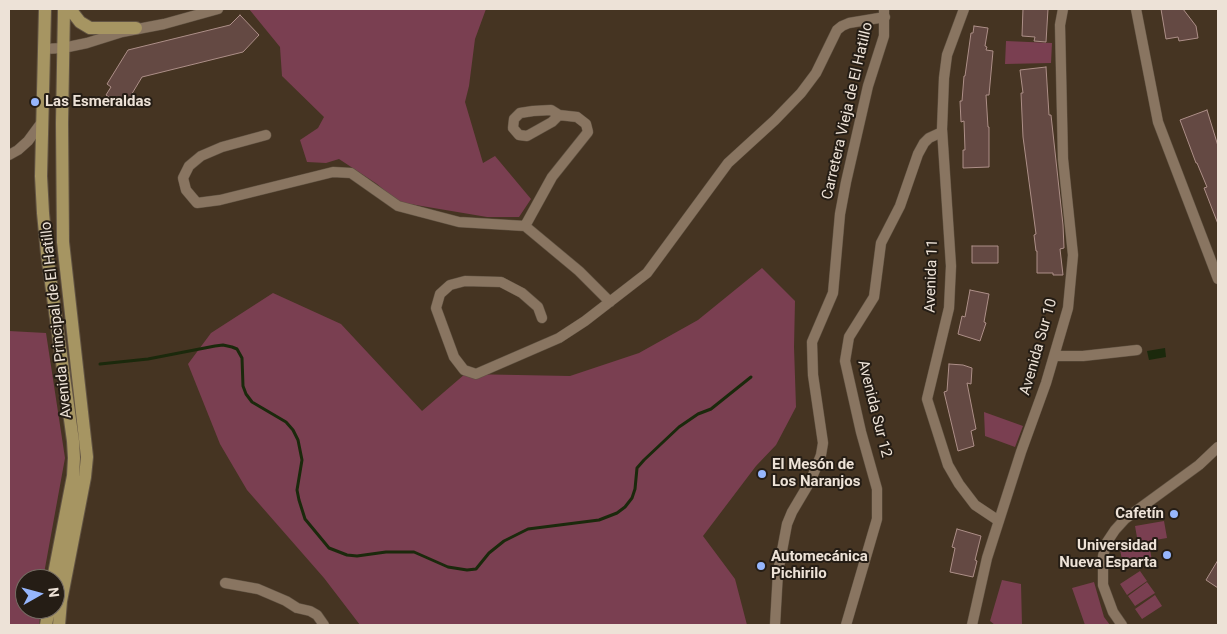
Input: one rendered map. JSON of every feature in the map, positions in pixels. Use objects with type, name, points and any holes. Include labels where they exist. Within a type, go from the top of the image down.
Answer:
[{"type":"main road","name":"Avenida Principal de El Hatillo","points":[[45,9],[41,176],[47,254],[74,458],[73,476],[55,569]]},
{"type":"main road","name":"Avenida Principal de El Hatillo","points":[[59,625],[61,600],[88,457],[63,242],[64,9]]},
{"type":"main road","points":[[70,9],[80,22],[90,28],[136,28]]},
{"type":"street","points":[[44,49],[63,48],[136,28],[164,24],[192,13],[218,9]]},
{"type":"street","name":"Avenida 11","points":[[964,9],[947,55],[944,78],[942,132],[951,266],[949,308],[927,399],[948,465],[959,484],[975,505],[999,521]]},
{"type":"street","name":"Avenida Sur 10","points":[[972,625],[987,558],[1068,308],[1073,255],[1063,159],[1060,25],[1063,9]]},
{"type":"street","points":[[1136,9],[1158,122],[1218,279]]},
{"type":"street","points":[[542,318],[538,307],[528,298],[501,282],[465,281],[450,285],[440,294],[436,308],[454,357],[464,370],[476,374],[559,338],[647,274],[728,163],[802,93],[816,73],[837,30],[849,23],[885,13]]},
{"type":"street","name":"Carretera Vieja de El Hatillo","points":[[775,625],[778,572],[787,524],[811,480],[821,455],[823,443],[814,375],[812,342],[833,293],[840,214],[868,86],[884,36],[885,13]]},
{"type":"street","points":[[524,226],[552,177],[588,132],[586,124],[577,117],[560,115]]},
{"type":"street","points":[[9,155],[28,141],[42,122]]},
{"type":"street","name":"Avenida Sur 12","points":[[846,625],[877,519],[877,488],[861,432],[845,361],[849,337],[874,297],[881,243],[900,206],[918,154],[924,142],[942,132]]},
{"type":"street","points":[[266,135],[222,147],[201,156],[189,166],[183,178],[186,190],[197,203],[220,200],[333,172],[351,173],[398,206],[459,222],[524,226],[579,271],[610,302]]},
{"type":"street","points":[[1054,356],[1083,356],[1137,350]]},
{"type":"street","points":[[1122,625],[1113,612],[1103,585],[1103,556],[1108,542],[1115,530],[1125,519],[1199,465],[1218,447]]},
{"type":"street","points":[[225,583],[258,590],[286,601],[297,608],[310,611],[317,615],[324,625]]},
{"type":"shaded area","points":[[249,9],[486,9],[475,39],[465,102],[483,163],[495,156],[531,199],[519,217],[487,217],[398,202],[377,184],[339,159],[326,163],[307,162],[300,140],[318,128],[324,117],[282,76],[280,47]]},
{"type":"shaded area","points":[[1006,41],[1052,43],[1051,63],[1005,64]]},
{"type":"shaded area","points":[[762,268],[795,301],[796,407],[776,445],[756,466],[703,536],[735,579],[747,625],[360,625],[324,578],[247,490],[220,444],[188,364],[211,333],[273,293],[341,324],[422,411],[465,374],[570,376],[639,353],[698,320]]},
{"type":"shaded area","points":[[9,331],[46,333],[65,458],[45,569],[15,569],[15,619],[40,619],[39,625],[9,625]]},
{"type":"shaded area","points":[[1165,348],[1166,357],[1149,360],[1147,351]]},
{"type":"shaded area","points":[[984,412],[1023,426],[1015,447],[985,436]]},
{"type":"shaded area","points":[[1164,521],[1167,538],[1138,543],[1135,526]]},
{"type":"shaded area","points":[[1149,543],[1152,561],[1123,566],[1120,549]]},
{"type":"shaded area","points":[[1140,571],[1147,581],[1127,595],[1120,584]]},
{"type":"shaded area","points":[[1002,580],[1021,584],[1022,625],[995,625],[990,621]]},
{"type":"shaded area","points":[[1094,582],[1104,617],[1110,625],[1085,625],[1072,588]]},
{"type":"shaded area","points":[[1147,582],[1155,593],[1135,606],[1128,596]]},
{"type":"shaded area","points":[[1155,595],[1162,606],[1142,619],[1135,609]]},
{"type":"building","points":[[1023,9],[1048,9],[1046,42],[1034,41],[1035,37],[1022,36]]},
{"type":"building","points":[[1161,9],[1183,9],[1196,26],[1198,38],[1179,41],[1178,37],[1166,39]]},
{"type":"building","points":[[240,15],[259,35],[243,52],[142,77],[124,107],[106,95],[111,87],[107,84],[128,50],[230,25]]},
{"type":"building","points":[[974,26],[988,28],[985,46],[987,47],[986,50],[993,51],[989,95],[986,95],[989,127],[989,167],[963,168],[963,150],[965,150],[964,121],[961,122],[960,101],[962,101],[964,76],[971,33],[973,33]]},
{"type":"building","points":[[1046,67],[1049,115],[1051,115],[1063,225],[1064,248],[1060,249],[1063,275],[1037,273],[1037,251],[1034,235],[1036,234],[1023,137],[1021,93],[1023,93],[1020,70]]},
{"type":"building","points":[[1207,110],[1218,146],[1218,224],[1204,188],[1207,187],[1180,120]]},
{"type":"building","points":[[972,246],[998,246],[998,263],[972,263]]},
{"type":"building","points":[[970,290],[989,294],[984,322],[986,323],[980,341],[958,334],[962,316],[965,317]]},
{"type":"building","points":[[949,364],[972,368],[971,384],[967,383],[976,429],[971,431],[974,446],[958,451],[944,392],[947,391]]},
{"type":"building","points":[[957,529],[981,536],[973,577],[950,572],[955,548],[952,547]]},
{"type":"building","points":[[1218,560],[1218,588],[1206,580]]},
{"type":"waterway","points":[[100,364],[148,359],[223,345],[237,349],[242,358],[243,386],[246,394],[252,402],[286,422],[298,440],[302,460],[297,490],[299,500],[305,519],[329,548],[347,555],[357,556],[386,552],[414,552],[448,567],[467,570],[476,569],[489,553],[504,541],[528,529],[599,520],[617,513],[632,498],[637,468],[644,460],[679,427],[698,414],[711,409],[751,377]]},
{"type":"place","name":"Las Esmeraldas","points":[[35,102]]},
{"type":"place","name":"El Mesón de Los Naranjos","points":[[762,474]]},
{"type":"place","name":"Cafetín","points":[[1174,514]]},
{"type":"place","name":"Universidad Nueva Esparta","points":[[1167,555]]},
{"type":"place","name":"Automecánica Pichirilo","points":[[761,566]]}]
